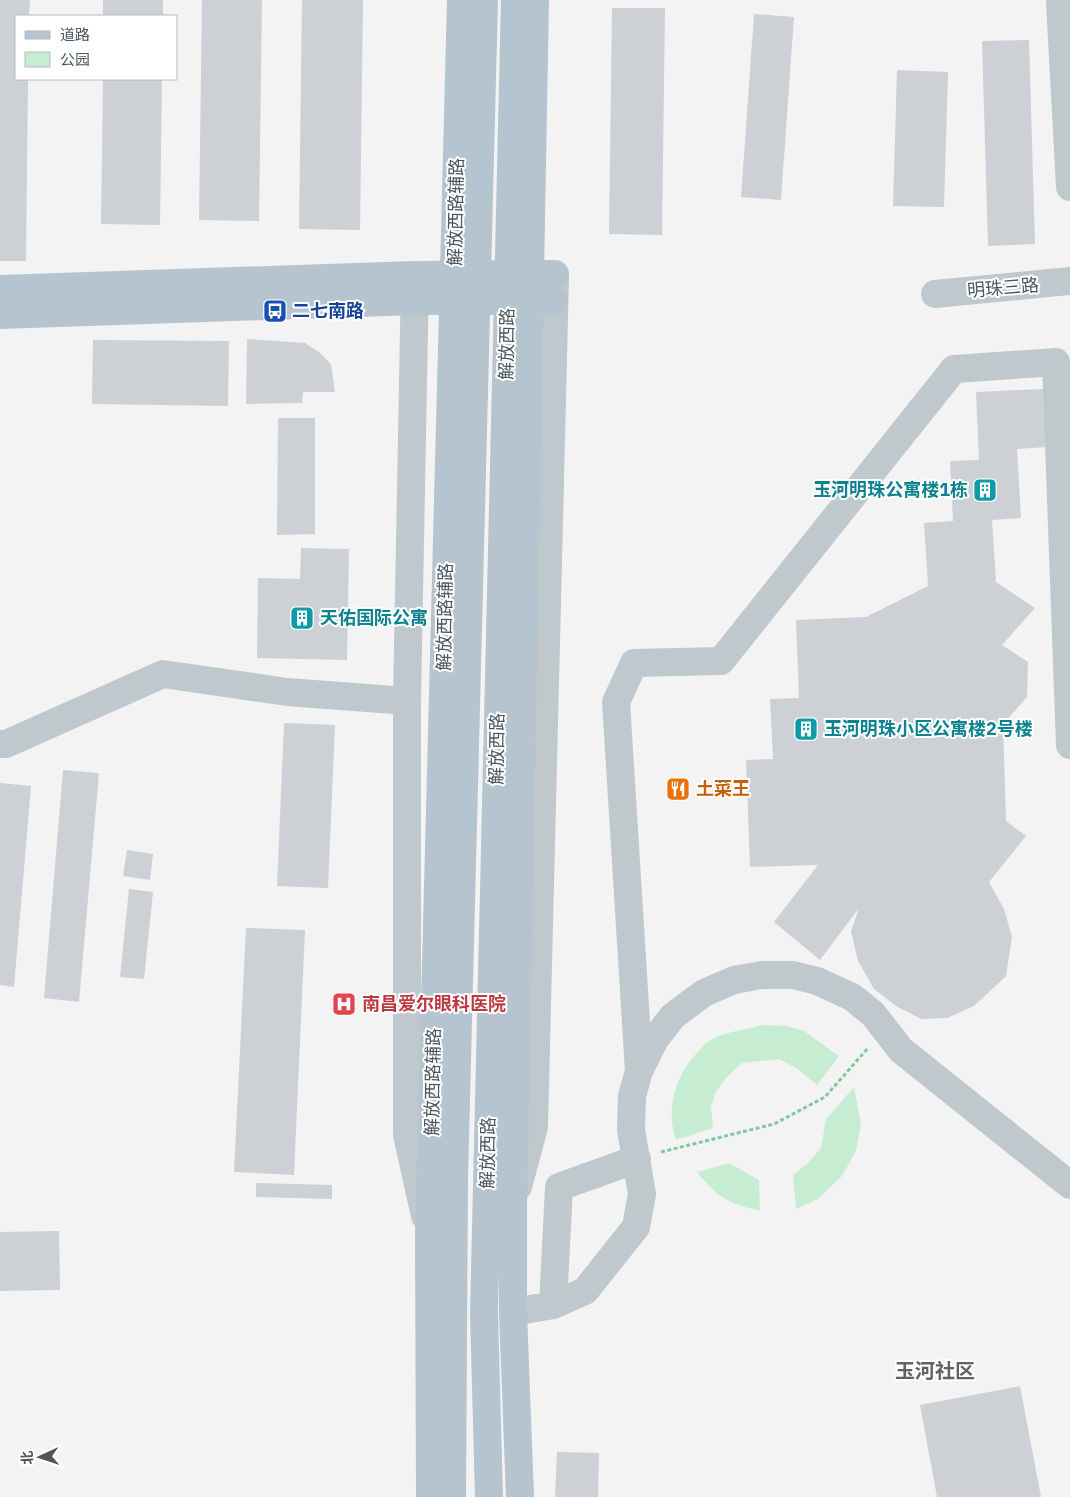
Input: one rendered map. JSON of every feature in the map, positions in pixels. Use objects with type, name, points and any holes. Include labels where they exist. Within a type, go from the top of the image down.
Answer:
[{"type":"main road","name":"解放西路辅路","points":[[446,1496],[430,1362],[429,1234],[461,0]]},
{"type":"main road","name":"解放西路","points":[[446,1496],[452,1429],[454,1178],[484,0]]},
{"type":"main road","name":"解放西路","points":[[489,1497],[484,1303],[515,0]]},
{"type":"main road","points":[[520,1497],[512,1312],[513,1206],[535,0]]},
{"type":"main road","points":[[0,315],[415,288],[555,274]]},
{"type":"main road","points":[[0,289],[415,288],[554,301]]},
{"type":"main road","points":[[488,1430],[514,1348]]},
{"type":"main road","points":[[430,1362],[452,1429]]},
{"type":"street","points":[[1070,1],[1060,2],[1070,187]]},
{"type":"street","points":[[513,1206],[534,1126],[555,274]]},
{"type":"street","name":"明珠三路","points":[[935,294],[1070,281]]},
{"type":"street","name":"解放西路辅路","points":[[415,288],[407,701],[407,1135],[429,1234]]},
{"type":"street","points":[[639,1071],[616,702],[634,662],[721,661],[954,369],[1056,362],[1070,745]]},
{"type":"street","points":[[0,744],[6,744],[163,674],[287,692],[407,701]]},
{"type":"street","points":[[512,1312],[553,1305],[585,1291],[636,1227],[642,1194],[631,1130],[632,1096],[639,1071],[654,1039],[673,1016],[704,993],[734,980],[762,975],[793,976],[817,981],[852,997],[873,1014],[900,1050],[1070,1185]]},
{"type":"street","points":[[553,1305],[559,1187],[637,1159]]},
{"type":"path","points":[[637,1159],[774,1124],[808,1106],[826,1096],[884,1028]]},
{"type":"green space","points":[[763,1025],[787,1026],[804,1031],[839,1056],[817,1085],[796,1068],[779,1059],[742,1063],[727,1077],[716,1092],[711,1107],[713,1128],[676,1140],[673,1128],[672,1104],[679,1081],[691,1060],[706,1043],[716,1037]]},
{"type":"green space","points":[[854,1087],[861,1124],[856,1151],[842,1176],[818,1199],[796,1209],[793,1175],[807,1164],[821,1148],[826,1119]]},
{"type":"green space","points":[[729,1163],[759,1180],[760,1211],[724,1198],[711,1188],[697,1172]]},
{"type":"building","points":[[0,0],[30,0],[29,15],[15,15],[15,80],[28,80],[26,261],[0,261]]},
{"type":"building","points":[[103,0],[163,0],[163,15],[103,15]]},
{"type":"building","points":[[202,0],[262,0],[259,221],[199,220]]},
{"type":"building","points":[[302,0],[363,0],[360,230],[299,229]]},
{"type":"building","points":[[612,8],[665,8],[662,235],[609,234]]},
{"type":"building","points":[[754,14],[794,17],[781,200],[741,197]]},
{"type":"building","points":[[1029,40],[1035,244],[988,246],[982,41]]},
{"type":"building","points":[[897,70],[948,72],[944,207],[893,206]]},
{"type":"building","points":[[103,80],[162,80],[160,225],[101,224]]},
{"type":"building","points":[[247,339],[305,343],[320,353],[331,364],[335,392],[303,392],[302,403],[246,404]]},
{"type":"building","points":[[93,340],[229,341],[228,406],[92,404]]},
{"type":"building","points":[[1043,389],[1047,447],[1017,449],[1021,518],[992,520],[996,582],[1035,608],[1002,645],[1028,662],[1027,697],[1003,724],[1006,821],[1026,836],[989,882],[1004,909],[1012,937],[1006,976],[974,1006],[947,1018],[921,1019],[896,1006],[874,989],[858,961],[851,931],[859,908],[820,960],[774,922],[818,865],[750,867],[746,760],[773,759],[770,699],[799,698],[796,620],[866,617],[928,586],[924,523],[953,521],[950,461],[979,460],[976,392]]},
{"type":"building","points":[[278,418],[315,418],[315,534],[277,535]]},
{"type":"building","name":"天佑国际公寓","points":[[301,548],[349,549],[347,660],[257,658],[258,578],[300,579]]},
{"type":"building","points":[[284,723],[335,725],[328,888],[277,886]]},
{"type":"building","points":[[63,770],[99,773],[79,1002],[44,998]]},
{"type":"building","points":[[0,783],[31,786],[14,987],[0,985]]},
{"type":"building","points":[[127,850],[153,854],[150,880],[123,876]]},
{"type":"building","points":[[129,889],[153,892],[144,979],[120,977]]},
{"type":"building","points":[[246,928],[305,930],[294,1175],[234,1172]]},
{"type":"building","points":[[256,1183],[332,1185],[332,1199],[256,1197]]},
{"type":"building","points":[[59,1231],[60,1290],[0,1291],[0,1232]]},
{"type":"building","points":[[1020,1386],[1041,1497],[937,1497],[920,1405]]},
{"type":"building","points":[[557,1452],[599,1453],[598,1497],[555,1497]]},
{"type":"place","name":"二七南路","points":[[275,311]]},
{"type":"place","name":"玉河明珠公寓楼1栋","points":[[985,490]]},
{"type":"place","name":"天佑国际公寓","points":[[302,618]]},
{"type":"place","name":"玉河明珠小区公寓楼2号楼","points":[[806,729]]},
{"type":"place","name":"土菜王","points":[[678,789]]},
{"type":"place","name":"南昌爱尔眼科医院","points":[[344,1004]]},
{"type":"district","name":"玉河社区","points":[[935,1371]]}]
